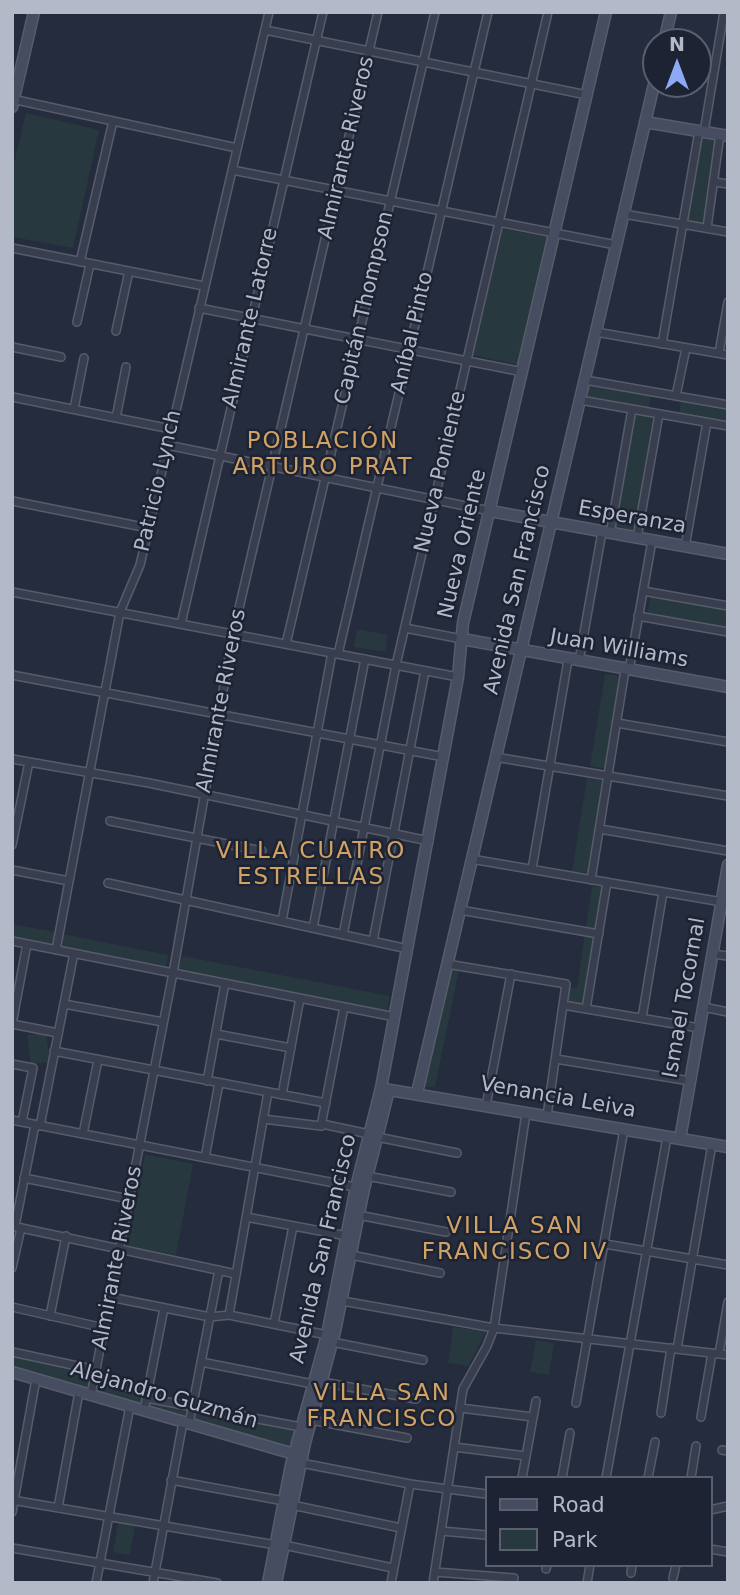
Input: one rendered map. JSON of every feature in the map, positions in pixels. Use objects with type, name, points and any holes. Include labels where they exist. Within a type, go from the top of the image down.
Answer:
[{"type":"main road","points":[[13,102],[34,12]]},
{"type":"main road","name":"Nueva Oriente","points":[[385,1089],[395,1017],[458,677],[462,639],[606,12]]},
{"type":"main road","name":"Avenida San Francisco","points":[[417,1093],[651,98]]},
{"type":"main road","points":[[645,122],[724,135]]},
{"type":"main road","name":"Esperanza","points":[[490,511],[728,554]]},
{"type":"main road","name":"Juan Williams","points":[[462,639],[728,687]]},
{"type":"main road","name":"Ismael Tocornal","points":[[680,1139],[712,954],[724,902],[728,864]]},
{"type":"main road","name":"Avenida San Francisco","points":[[338,1300],[347,1236],[385,1089]]},
{"type":"main road","name":"Venancia Leiva","points":[[385,1089],[728,1147]]},
{"type":"main road","name":"Avenida San Francisco","points":[[276,1583],[301,1427],[317,1383],[351,1255],[360,1188],[367,1176],[373,1136]]},
{"type":"main road","name":"Alejandro Guzmán","points":[[12,1372],[297,1458]]},
{"type":"main road","name":"Avenida San Francisco","points":[[297,1458],[311,1420],[317,1383]]},
{"type":"main road","name":"Avenida San Francisco","points":[[268,1583],[280,1545]]},
{"type":"street","name":"Patricio Lynch","points":[[56,950],[120,612],[137,575],[269,12]]},
{"type":"street","name":"Almirante Latorre","points":[[181,624],[323,12]]},
{"type":"street","name":"Almirante Riveros","points":[[92,1395],[173,973],[233,634],[378,12]]},
{"type":"street","name":"Capitán Thompson","points":[[286,644],[435,12]]},
{"type":"street","name":"Aníbal Pinto","points":[[282,921],[317,733],[488,12]]},
{"type":"street","name":"Nueva Poniente","points":[[344,935],[396,665],[548,12]]},
{"type":"street","points":[[662,344],[682,224],[724,12]]},
{"type":"street","points":[[265,30],[587,95]]},
{"type":"street","points":[[13,102],[237,148]]},
{"type":"street","points":[[80,262],[113,121]]},
{"type":"street","points":[[707,228],[724,135]]},
{"type":"street","points":[[232,170],[617,245]]},
{"type":"street","points":[[714,182],[728,184]]},
{"type":"street","points":[[624,214],[728,232]]},
{"type":"street","points":[[12,248],[204,286]]},
{"type":"street","points":[[77,322],[90,264]]},
{"type":"street","points":[[116,331],[129,271]]},
{"type":"street","points":[[596,332],[724,354],[728,302]]},
{"type":"street","points":[[199,308],[523,372]]},
{"type":"street","points":[[12,347],[61,357]]},
{"type":"street","points":[[677,396],[686,348]]},
{"type":"street","points":[[74,410],[84,358]]},
{"type":"street","points":[[116,418],[126,367]]},
{"type":"street","points":[[585,380],[728,405]]},
{"type":"street","points":[[12,397],[171,429]]},
{"type":"street","points":[[580,400],[728,426]]},
{"type":"street","points":[[532,869],[550,766],[573,661],[606,533],[632,409]]},
{"type":"street","points":[[637,538],[659,414]]},
{"type":"street","points":[[685,547],[707,422]]},
{"type":"street","points":[[167,445],[490,511]]},
{"type":"street","points":[[12,501],[148,528]]},
{"type":"street","points":[[591,880],[617,723],[652,541]]},
{"type":"street","points":[[643,591],[728,606]]},
{"type":"street","points":[[12,592],[458,677]]},
{"type":"street","points":[[638,617],[728,632]]},
{"type":"street","points":[[405,628],[462,639]]},
{"type":"street","points":[[313,928],[365,659]]},
{"type":"street","points":[[373,941],[425,671]]},
{"type":"street","points":[[12,676],[444,757]]},
{"type":"street","points":[[617,723],[728,742]]},
{"type":"street","points":[[495,757],[728,796]]},
{"type":"street","points":[[12,759],[205,794],[429,841]]},
{"type":"street","points":[[12,845],[29,762]]},
{"type":"street","points":[[110,821],[262,851]]},
{"type":"street","points":[[600,829],[728,851]]},
{"type":"street","points":[[471,859],[724,902]]},
{"type":"street","points":[[12,870],[69,881]]},
{"type":"street","points":[[586,1009],[607,882]]},
{"type":"street","points":[[108,883],[408,949]]},
{"type":"street","points":[[642,1018],[663,892]]},
{"type":"street","points":[[460,910],[599,934]]},
{"type":"street","points":[[12,941],[395,1017]]},
{"type":"street","points":[[27,944],[12,1024],[58,1033]]},
{"type":"street","points":[[12,1268],[24,1178],[38,1125],[74,953]]},
{"type":"street","points":[[712,954],[728,956]]},
{"type":"street","points":[[447,964],[566,984],[547,1116]]},
{"type":"street","points":[[486,1106],[511,974]]},
{"type":"street","points":[[207,1081],[225,983]]},
{"type":"street","points":[[282,1095],[300,998]]},
{"type":"street","points":[[64,1004],[163,1022]]},
{"type":"street","points":[[563,1005],[699,1028]]},
{"type":"street","points":[[321,1126],[344,1007]]},
{"type":"street","points":[[703,1007],[728,1012]]},
{"type":"street","points":[[216,1034],[290,1048]]},
{"type":"street","points":[[54,1051],[326,1103]]},
{"type":"street","points":[[556,1059],[690,1081]]},
{"type":"street","points":[[83,1134],[98,1060]]},
{"type":"street","points":[[12,1064],[33,1068],[22,1122]]},
{"type":"street","points":[[205,1158],[219,1083]]},
{"type":"street","points":[[229,1315],[268,1092]]},
{"type":"street","points":[[433,1583],[464,1383],[487,1346],[494,1328],[526,1113]]},
{"type":"street","points":[[263,1119],[321,1126],[457,1153]]},
{"type":"street","points":[[12,1120],[360,1188]]},
{"type":"street","points":[[576,1403],[624,1129]]},
{"type":"street","points":[[606,1476],[667,1137]]},
{"type":"street","points":[[661,1413],[712,1144]]},
{"type":"street","points":[[367,1176],[451,1192]]},
{"type":"street","points":[[24,1178],[129,1199]]},
{"type":"street","points":[[358,1215],[446,1232]]},
{"type":"street","points":[[246,1217],[347,1236]]},
{"type":"street","points":[[274,1324],[293,1226]]},
{"type":"street","points":[[16,1227],[236,1274]]},
{"type":"street","points":[[50,1316],[66,1236]]},
{"type":"street","points":[[605,1244],[728,1265]]},
{"type":"street","points":[[351,1255],[440,1273]]},
{"type":"street","points":[[153,1583],[171,1480],[192,1406],[219,1270]]},
{"type":"street","points":[[110,1297],[210,1317],[229,1315],[274,1324],[423,1360]]},
{"type":"street","points":[[338,1300],[494,1328],[728,1355]]},
{"type":"street","points":[[701,1417],[728,1302]]},
{"type":"street","points":[[12,1307],[104,1328]]},
{"type":"street","points":[[144,1410],[164,1308]]},
{"type":"street","name":"Alejandro Guzmán","points":[[12,1352],[96,1370]]},
{"type":"street","points":[[201,1362],[416,1399]]},
{"type":"street","points":[[12,1512],[36,1379]]},
{"type":"street","name":"Alejandro Guzmán","points":[[95,1379],[192,1406],[301,1427]]},
{"type":"street","points":[[58,1508],[79,1391]]},
{"type":"street","points":[[522,1476],[536,1401]]},
{"type":"street","points":[[96,1583],[130,1406]]},
{"type":"street","points":[[460,1408],[533,1418]]},
{"type":"street","points":[[311,1420],[407,1438]]},
{"type":"street","points":[[562,1476],[570,1433]]},
{"type":"street","points":[[648,1476],[655,1442]]},
{"type":"street","points":[[691,1476],[696,1446]]},
{"type":"street","points":[[454,1447],[526,1456]]},
{"type":"street","points":[[297,1458],[410,1484],[484,1494]]},
{"type":"street","points":[[171,1480],[401,1528]]},
{"type":"street","points":[[391,1583],[410,1484]]},
{"type":"street","points":[[13,1500],[163,1524],[393,1568]]},
{"type":"street","points":[[441,1531],[484,1535]]},
{"type":"street","points":[[12,1548],[217,1583]]},
{"type":"street","points":[[673,1578],[676,1567]]},
{"type":"street","points":[[435,1572],[514,1578]]},
{"type":"green space","points":[[26,113],[99,130],[73,248],[12,237],[12,172]]},
{"type":"green space","points":[[701,135],[716,138],[703,224],[686,221]]},
{"type":"green space","points":[[503,229],[548,237],[519,365],[473,355]]},
{"type":"green space","points":[[590,384],[651,395],[648,411],[587,400]]},
{"type":"green space","points":[[681,400],[728,408],[728,425],[679,416]]},
{"type":"green space","points":[[632,414],[653,417],[635,533],[614,530]]},
{"type":"green space","points":[[651,594],[728,608],[728,629],[647,615]]},
{"type":"green space","points":[[357,629],[388,635],[385,652],[354,647]]},
{"type":"green space","points":[[605,674],[622,676],[606,769],[590,766]]},
{"type":"green space","points":[[587,778],[604,781],[588,873],[572,871]]},
{"type":"green space","points":[[592,886],[602,887],[585,1004],[568,1002],[570,988],[577,988]]},
{"type":"green space","points":[[12,924],[55,932],[53,945],[12,937]]},
{"type":"green space","points":[[62,934],[168,955],[166,966],[59,946]]},
{"type":"green space","points":[[182,956],[390,996],[387,1012],[178,971]]},
{"type":"green space","points":[[452,969],[459,970],[435,1087],[425,1087]]},
{"type":"green space","points":[[46,1032],[50,1062],[31,1064],[27,1035]]},
{"type":"green space","points":[[145,1154],[193,1164],[176,1255],[128,1246]]},
{"type":"green space","points":[[453,1327],[486,1332],[468,1366],[448,1363]]},
{"type":"green space","points":[[536,1340],[554,1343],[549,1375],[530,1372]]},
{"type":"green space","points":[[12,1354],[93,1371],[92,1380],[146,1393],[145,1399],[296,1424],[291,1444],[287,1447],[12,1367]]},
{"type":"green space","points":[[118,1523],[135,1526],[130,1555],[113,1552]]},
{"type":"district","name":"POBLACIÓN ARTURO PRAT","points":[[323,455]]},
{"type":"district","name":"VILLA CUATRO ESTRELLAS","points":[[311,865]]},
{"type":"district","name":"VILLA SAN FRANCISCO IV","points":[[515,1240]]},
{"type":"district","name":"VILLA SAN FRANCISCO","points":[[382,1407]]}]
